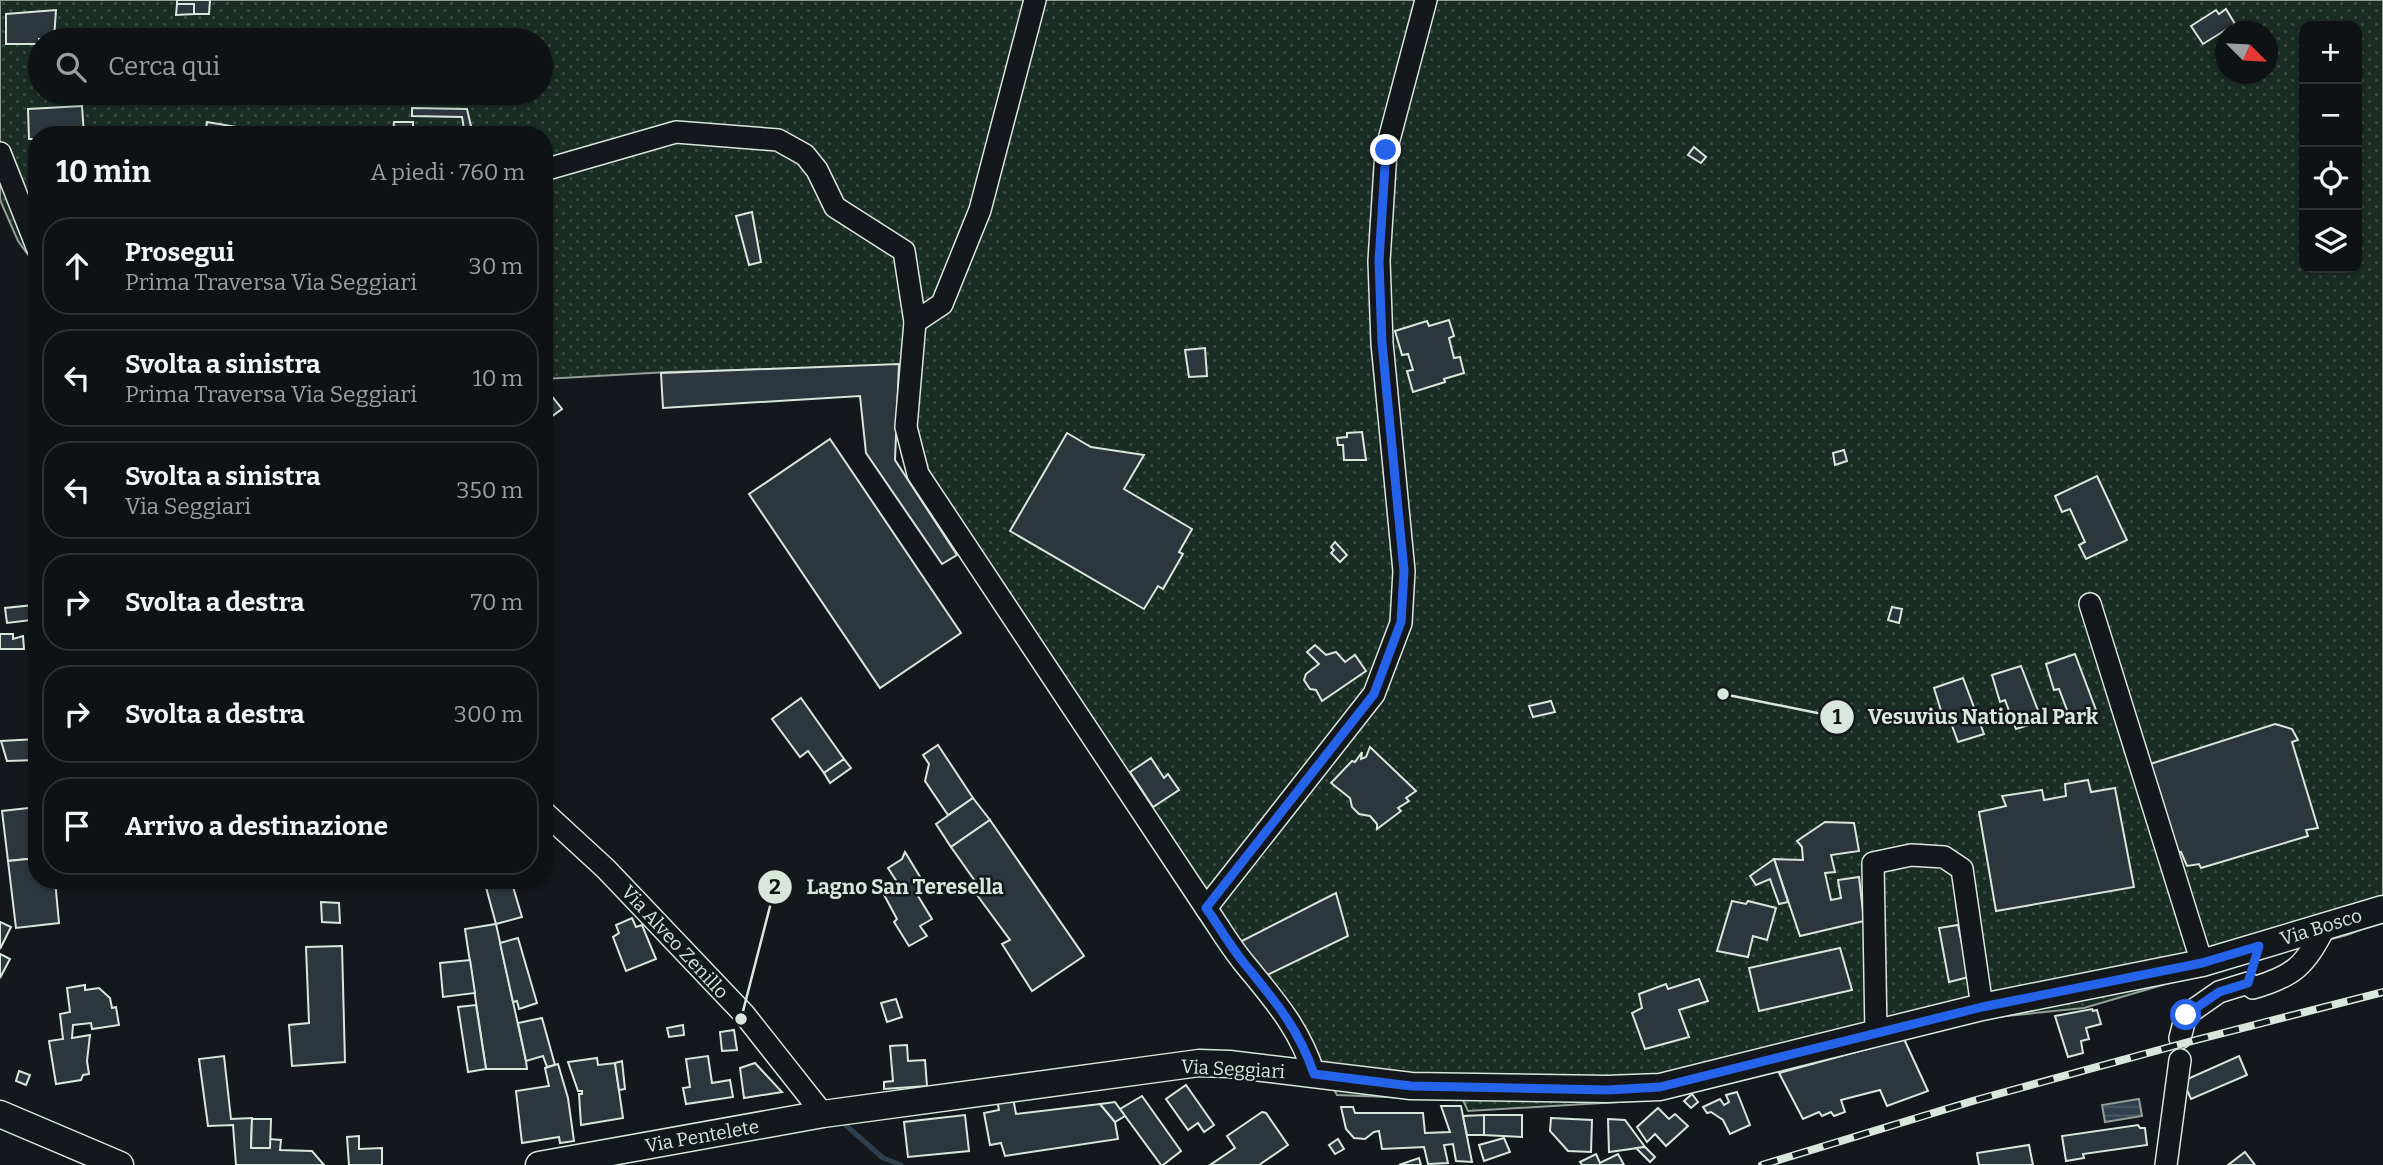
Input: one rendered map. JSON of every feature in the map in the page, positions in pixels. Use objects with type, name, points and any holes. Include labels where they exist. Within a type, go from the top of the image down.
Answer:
[{"type":"main road","name":"Via Bosco","points":[[2259,946],[2383,909]]},
{"type":"main road","name":"Via Seggiari","points":[[823,1114],[1199,1063],[1411,1086],[1607,1090],[1660,1087],[1982,1007],[2202,963],[2259,946]]},
{"type":"main road","points":[[0,1114],[120,1165]]},
{"type":"main road","name":"Via Pentelete","points":[[539,1165],[823,1114]]},
{"type":"street","points":[[915,322],[942,304],[980,210],[1035,0]]},
{"type":"street","points":[[1206,908],[1374,694],[1401,622],[1404,571],[1382,343],[1379,261],[1386,150],[1426,0]]},
{"type":"street","points":[[553,167],[676,132],[778,141],[805,155],[817,170],[835,207],[904,251],[915,322],[906,427],[918,474],[1242,961],[1278,1002],[1306,1049],[1314,1074]]},
{"type":"street","points":[[0,153],[28,224]]},
{"type":"street","points":[[2090,604],[2202,963]]},
{"type":"street","name":"Via Alveo Zenillo","points":[[553,821],[606,869],[744,1014],[823,1114]]},
{"type":"street","points":[[1876,1033],[1873,863],[1911,855],[1944,856],[1962,870],[1982,1007]]},
{"type":"street","points":[[2248,983],[2253,988],[2275,982],[2301,966],[2325,927]]},
{"type":"street","points":[[2248,983],[2259,946]]},
{"type":"street","points":[[2180,1038],[2186,1015],[2219,992],[2248,983]]},
{"type":"street","points":[[2166,1165],[2180,1060]]},
{"type":"green space","points":[[0,0],[2383,0],[2383,921],[2347,935],[2084,1008],[1977,1019],[1652,1100],[1468,1111],[1463,1100],[1337,1095],[1296,1023],[922,484],[910,365],[668,372],[553,378],[553,126],[28,126],[28,255],[18,241],[0,200]]},
{"type":"water","points":[[2139,1099],[2142,1116],[2105,1122],[2102,1105]]},
{"type":"building","points":[[177,0],[210,0],[209,14],[194,14],[194,4],[177,4]]},
{"type":"building","points":[[177,4],[194,4],[194,14],[176,15]]},
{"type":"building","points":[[2226,9],[2233,21],[2215,21],[2215,36],[2203,44],[2191,26],[2216,10],[2219,14]]},
{"type":"building","points":[[56,10],[55,28],[28,28],[28,44],[6,44],[6,14]]},
{"type":"building","points":[[82,106],[83,126],[29,126],[28,109]]},
{"type":"building","points":[[412,108],[467,109],[471,126],[464,126],[462,117],[412,116]]},
{"type":"building","points":[[207,122],[231,126],[206,126]]},
{"type":"building","points":[[394,122],[413,122],[413,126],[394,126]]},
{"type":"building","points":[[1694,147],[1706,157],[1701,163],[1688,155]]},
{"type":"building","points":[[752,212],[761,262],[749,265],[736,216]]},
{"type":"building","points":[[1449,320],[1454,336],[1449,338],[1454,358],[1460,357],[1464,373],[1413,392],[1407,371],[1413,370],[1408,354],[1402,355],[1395,331],[1427,321],[1429,326]]},
{"type":"building","points":[[1205,348],[1207,376],[1189,377],[1185,350]]},
{"type":"building","points":[[899,364],[895,460],[957,555],[942,564],[866,453],[860,396],[663,408],[661,373]]},
{"type":"building","points":[[553,398],[562,409],[553,416]]},
{"type":"building","points":[[1362,432],[1366,460],[1344,460],[1343,445],[1338,445],[1337,438],[1347,437],[1347,433]]},
{"type":"building","points":[[1067,433],[1091,447],[1144,455],[1124,489],[1192,529],[1179,552],[1183,554],[1163,589],[1158,586],[1144,609],[1010,531]]},
{"type":"building","points":[[830,439],[961,633],[880,688],[749,494]]},
{"type":"building","points":[[1844,450],[1847,461],[1835,465],[1833,453]]},
{"type":"building","points":[[2097,476],[2127,540],[2086,559],[2079,545],[2085,542],[2070,509],[2062,512],[2055,496]]},
{"type":"building","points":[[1335,542],[1347,555],[1340,562],[1331,553]]},
{"type":"building","points":[[28,606],[28,620],[7,623],[5,608]]},
{"type":"building","points":[[1892,607],[1902,609],[1899,623],[1888,620]]},
{"type":"building","points":[[0,634],[13,634],[13,639],[23,636],[24,649],[0,649]]},
{"type":"building","points":[[1315,645],[1326,655],[1336,652],[1345,662],[1355,655],[1366,671],[1322,701],[1316,690],[1310,689],[1304,680],[1306,674],[1319,664],[1307,652]]},
{"type":"building","points":[[2075,654],[2096,710],[2070,718],[2059,689],[2054,690],[2046,664]]},
{"type":"building","points":[[2021,666],[2042,721],[2016,729],[2005,700],[2000,702],[1992,675]]},
{"type":"building","points":[[1963,678],[1984,734],[1958,742],[1947,712],[1942,714],[1934,688]]},
{"type":"building","points":[[801,698],[844,759],[824,773],[808,751],[800,757],[772,719]]},
{"type":"building","points":[[1551,701],[1555,712],[1533,717],[1529,706]]},
{"type":"building","points":[[2275,724],[2292,729],[2298,740],[2292,742],[2318,828],[2306,830],[2308,836],[2201,868],[2199,864],[2187,866],[2181,852],[2170,854],[2144,766]]},
{"type":"building","points":[[28,740],[28,760],[7,761],[1,741]]},
{"type":"building","points":[[938,745],[973,798],[948,815],[925,781],[929,764],[923,755]]},
{"type":"building","points":[[1370,747],[1416,791],[1406,798],[1409,801],[1398,808],[1401,811],[1377,829],[1377,824],[1370,816],[1359,814],[1352,807],[1350,798],[1331,783],[1352,761],[1355,762],[1362,752],[1361,759],[1366,757]]},
{"type":"building","points":[[1151,758],[1164,778],[1168,774],[1179,790],[1153,807],[1130,772]]},
{"type":"building","points":[[844,759],[851,768],[830,783],[824,773]]},
{"type":"building","points":[[2088,780],[2091,792],[2115,788],[2134,887],[1996,911],[1979,812],[2006,806],[2002,796],[2042,790],[2044,800],[2066,796],[2065,784]]},
{"type":"building","points":[[973,798],[990,820],[951,847],[936,824]]},
{"type":"building","points":[[28,808],[28,859],[8,861],[2,811]]},
{"type":"building","points":[[990,820],[1084,956],[1032,991],[1002,944],[1010,940],[977,895],[982,891],[951,847]]},
{"type":"building","points":[[1825,822],[1854,823],[1859,851],[1831,855],[1835,872],[1825,873],[1831,900],[1841,898],[1838,880],[1859,877],[1864,921],[1800,936],[1774,859],[1803,860],[1802,847],[1797,841]]},
{"type":"building","points":[[905,852],[928,890],[918,896],[932,919],[920,926],[927,936],[909,946],[894,922],[897,919],[882,891],[897,882],[888,868],[902,859]]},
{"type":"building","points":[[28,859],[28,889],[56,889],[59,923],[16,928],[8,861]]},
{"type":"building","points":[[1774,859],[1788,902],[1779,904],[1770,879],[1756,885],[1750,876]]},
{"type":"building","points":[[486,889],[514,889],[522,917],[496,924]]},
{"type":"building","points":[[1336,893],[1348,936],[1261,978],[1232,946]]},
{"type":"building","points":[[1732,901],[1746,904],[1748,901],[1776,908],[1767,940],[1753,936],[1748,957],[1717,951]]},
{"type":"building","points":[[321,902],[339,903],[340,923],[322,922]]},
{"type":"building","points":[[632,918],[636,927],[642,925],[656,959],[626,971],[613,937],[619,933],[616,925]]},
{"type":"building","points":[[0,922],[11,927],[0,949]]},
{"type":"building","points":[[496,924],[527,1069],[486,1069],[465,929]]},
{"type":"building","points":[[1958,925],[1969,977],[1949,982],[1939,928]]},
{"type":"building","points":[[518,938],[537,1003],[519,1009],[517,1001],[513,1002],[500,943]]},
{"type":"building","points":[[342,946],[345,1062],[292,1066],[289,1025],[309,1023],[306,947]]},
{"type":"building","points":[[1840,948],[1852,990],[1759,1011],[1749,968]]},
{"type":"building","points":[[0,954],[10,959],[0,978]]},
{"type":"building","points":[[470,960],[475,993],[443,997],[440,963]]},
{"type":"building","points":[[1699,979],[1708,1001],[1679,1010],[1689,1037],[1645,1049],[1632,1013],[1642,1008],[1639,994],[1666,984],[1668,989]]},
{"type":"building","points":[[85,985],[85,990],[99,988],[110,998],[112,1008],[116,1007],[119,1025],[92,1029],[91,1023],[73,1025],[72,1038],[90,1035],[87,1061],[89,1074],[83,1075],[81,1080],[56,1084],[49,1041],[63,1039],[60,1014],[70,1012],[67,988]]},
{"type":"building","points":[[896,999],[902,1017],[887,1022],[881,1003]]},
{"type":"building","points":[[476,1005],[486,1069],[468,1072],[458,1007]]},
{"type":"building","points":[[2097,1010],[2101,1024],[2086,1028],[2089,1039],[2081,1041],[2083,1053],[2068,1057],[2055,1016]]},
{"type":"building","points":[[542,1018],[555,1065],[547,1067],[543,1056],[526,1061],[518,1023]]},
{"type":"building","points":[[683,1025],[684,1035],[669,1037],[667,1028]]},
{"type":"building","points":[[734,1030],[737,1050],[722,1051],[720,1032]]},
{"type":"building","points":[[1904,1039],[1928,1091],[1887,1106],[1880,1090],[1841,1100],[1845,1112],[1834,1116],[1831,1112],[1822,1116],[1819,1112],[1803,1119],[1779,1073]]},
{"type":"building","points":[[907,1045],[908,1061],[925,1060],[927,1086],[884,1089],[884,1082],[893,1081],[890,1046]]},
{"type":"building","points":[[224,1056],[231,1119],[252,1118],[251,1148],[270,1148],[270,1139],[281,1140],[280,1150],[312,1151],[324,1165],[236,1165],[233,1125],[208,1126],[199,1059]]},
{"type":"building","points":[[708,1056],[712,1083],[730,1080],[733,1097],[686,1104],[683,1088],[690,1087],[686,1059]]},
{"type":"building","points":[[2239,1056],[2247,1075],[2191,1099],[2183,1081]]},
{"type":"building","points":[[597,1058],[598,1065],[615,1063],[623,1118],[581,1125],[579,1094],[582,1094],[582,1091],[578,1091],[568,1062]]},
{"type":"building","points":[[622,1061],[625,1089],[619,1090],[615,1063]]},
{"type":"building","points":[[755,1063],[782,1092],[744,1098],[740,1068]]},
{"type":"building","points":[[558,1064],[568,1098],[574,1141],[560,1143],[559,1137],[522,1143],[516,1091],[549,1086],[545,1068]]},
{"type":"building","points":[[19,1071],[30,1075],[26,1085],[16,1081]]},
{"type":"building","points":[[1186,1085],[1214,1125],[1204,1132],[1198,1123],[1188,1130],[1166,1099]]},
{"type":"building","points":[[1737,1092],[1750,1125],[1730,1134],[1723,1120],[1711,1112],[1707,1113],[1703,1107],[1720,1099],[1724,1105],[1729,1102],[1726,1095]]},
{"type":"building","points":[[1692,1094],[1698,1102],[1691,1108],[1684,1101]]},
{"type":"building","points":[[1142,1096],[1181,1151],[1163,1165],[1120,1109]]},
{"type":"building","points":[[1013,1098],[1016,1114],[1100,1104],[1115,1122],[1118,1139],[1005,1156],[1001,1143],[990,1145],[984,1113],[999,1110],[997,1100]]},
{"type":"building","points":[[1115,1102],[1125,1116],[1115,1122],[1100,1104]]},
{"type":"building","points":[[1441,1106],[1461,1106],[1472,1162],[1456,1161],[1453,1144],[1444,1145],[1448,1163],[1428,1164],[1424,1147],[1382,1149],[1379,1131],[1365,1139],[1354,1138],[1346,1129],[1341,1107],[1353,1107],[1355,1113],[1423,1113],[1425,1133],[1450,1132]]},
{"type":"building","points":[[1658,1108],[1669,1119],[1675,1114],[1688,1126],[1666,1146],[1655,1134],[1647,1142],[1637,1127]]},
{"type":"building","points":[[1262,1112],[1266,1113],[1288,1145],[1259,1165],[1210,1165],[1235,1148],[1227,1136]]},
{"type":"building","points":[[965,1115],[969,1151],[908,1157],[904,1122]]},
{"type":"building","points":[[1484,1115],[1522,1115],[1522,1137],[1484,1135]]},
{"type":"building","points":[[1484,1115],[1484,1135],[1467,1135],[1463,1116]]},
{"type":"building","points":[[1551,1118],[1592,1120],[1591,1152],[1568,1151],[1550,1131]]},
{"type":"building","points":[[252,1119],[271,1119],[270,1148],[251,1148]]},
{"type":"building","points":[[1608,1119],[1625,1120],[1645,1147],[1609,1152]]},
{"type":"building","points":[[2138,1125],[2145,1128],[2147,1145],[2083,1154],[2084,1158],[2066,1161],[2062,1136]]},
{"type":"building","points":[[359,1136],[359,1149],[382,1148],[382,1165],[349,1165],[347,1137]]},
{"type":"building","points":[[1504,1138],[1510,1152],[1484,1161],[1479,1145]]},
{"type":"building","points":[[1338,1139],[1344,1149],[1335,1154],[1329,1145]]},
{"type":"building","points":[[2029,1145],[2033,1165],[1979,1165],[1977,1153]]},
{"type":"building","points":[[1645,1147],[1655,1157],[1650,1162],[1636,1148]]},
{"type":"building","points":[[2245,1152],[2255,1165],[2228,1165]]},
{"type":"building","points":[[1596,1154],[1600,1163],[1618,1154],[1624,1165],[1582,1165],[1580,1162]]},
{"type":"building","points":[[1419,1158],[1421,1165],[1399,1165]]},
{"type":"waterway","points":[[841,1121],[883,1158],[901,1165]]},
{"type":"railway","points":[[1762,1165],[1976,1100],[2383,992]]},
{"type":"place","name":"Vesuvius National Park","points":[[1723,694]]},
{"type":"place","name":"Lagno San Teresella","points":[[741,1019]]},
{"type":"route","points":[[1386,150],[1379,261],[1382,343],[1404,571],[1401,622],[1374,694],[1206,908],[1242,961],[1278,1002],[1306,1049],[1314,1074],[1411,1086],[1607,1090],[1660,1087],[1982,1007],[2202,963],[2259,946],[2248,983],[2219,992],[2186,1015]]}]
